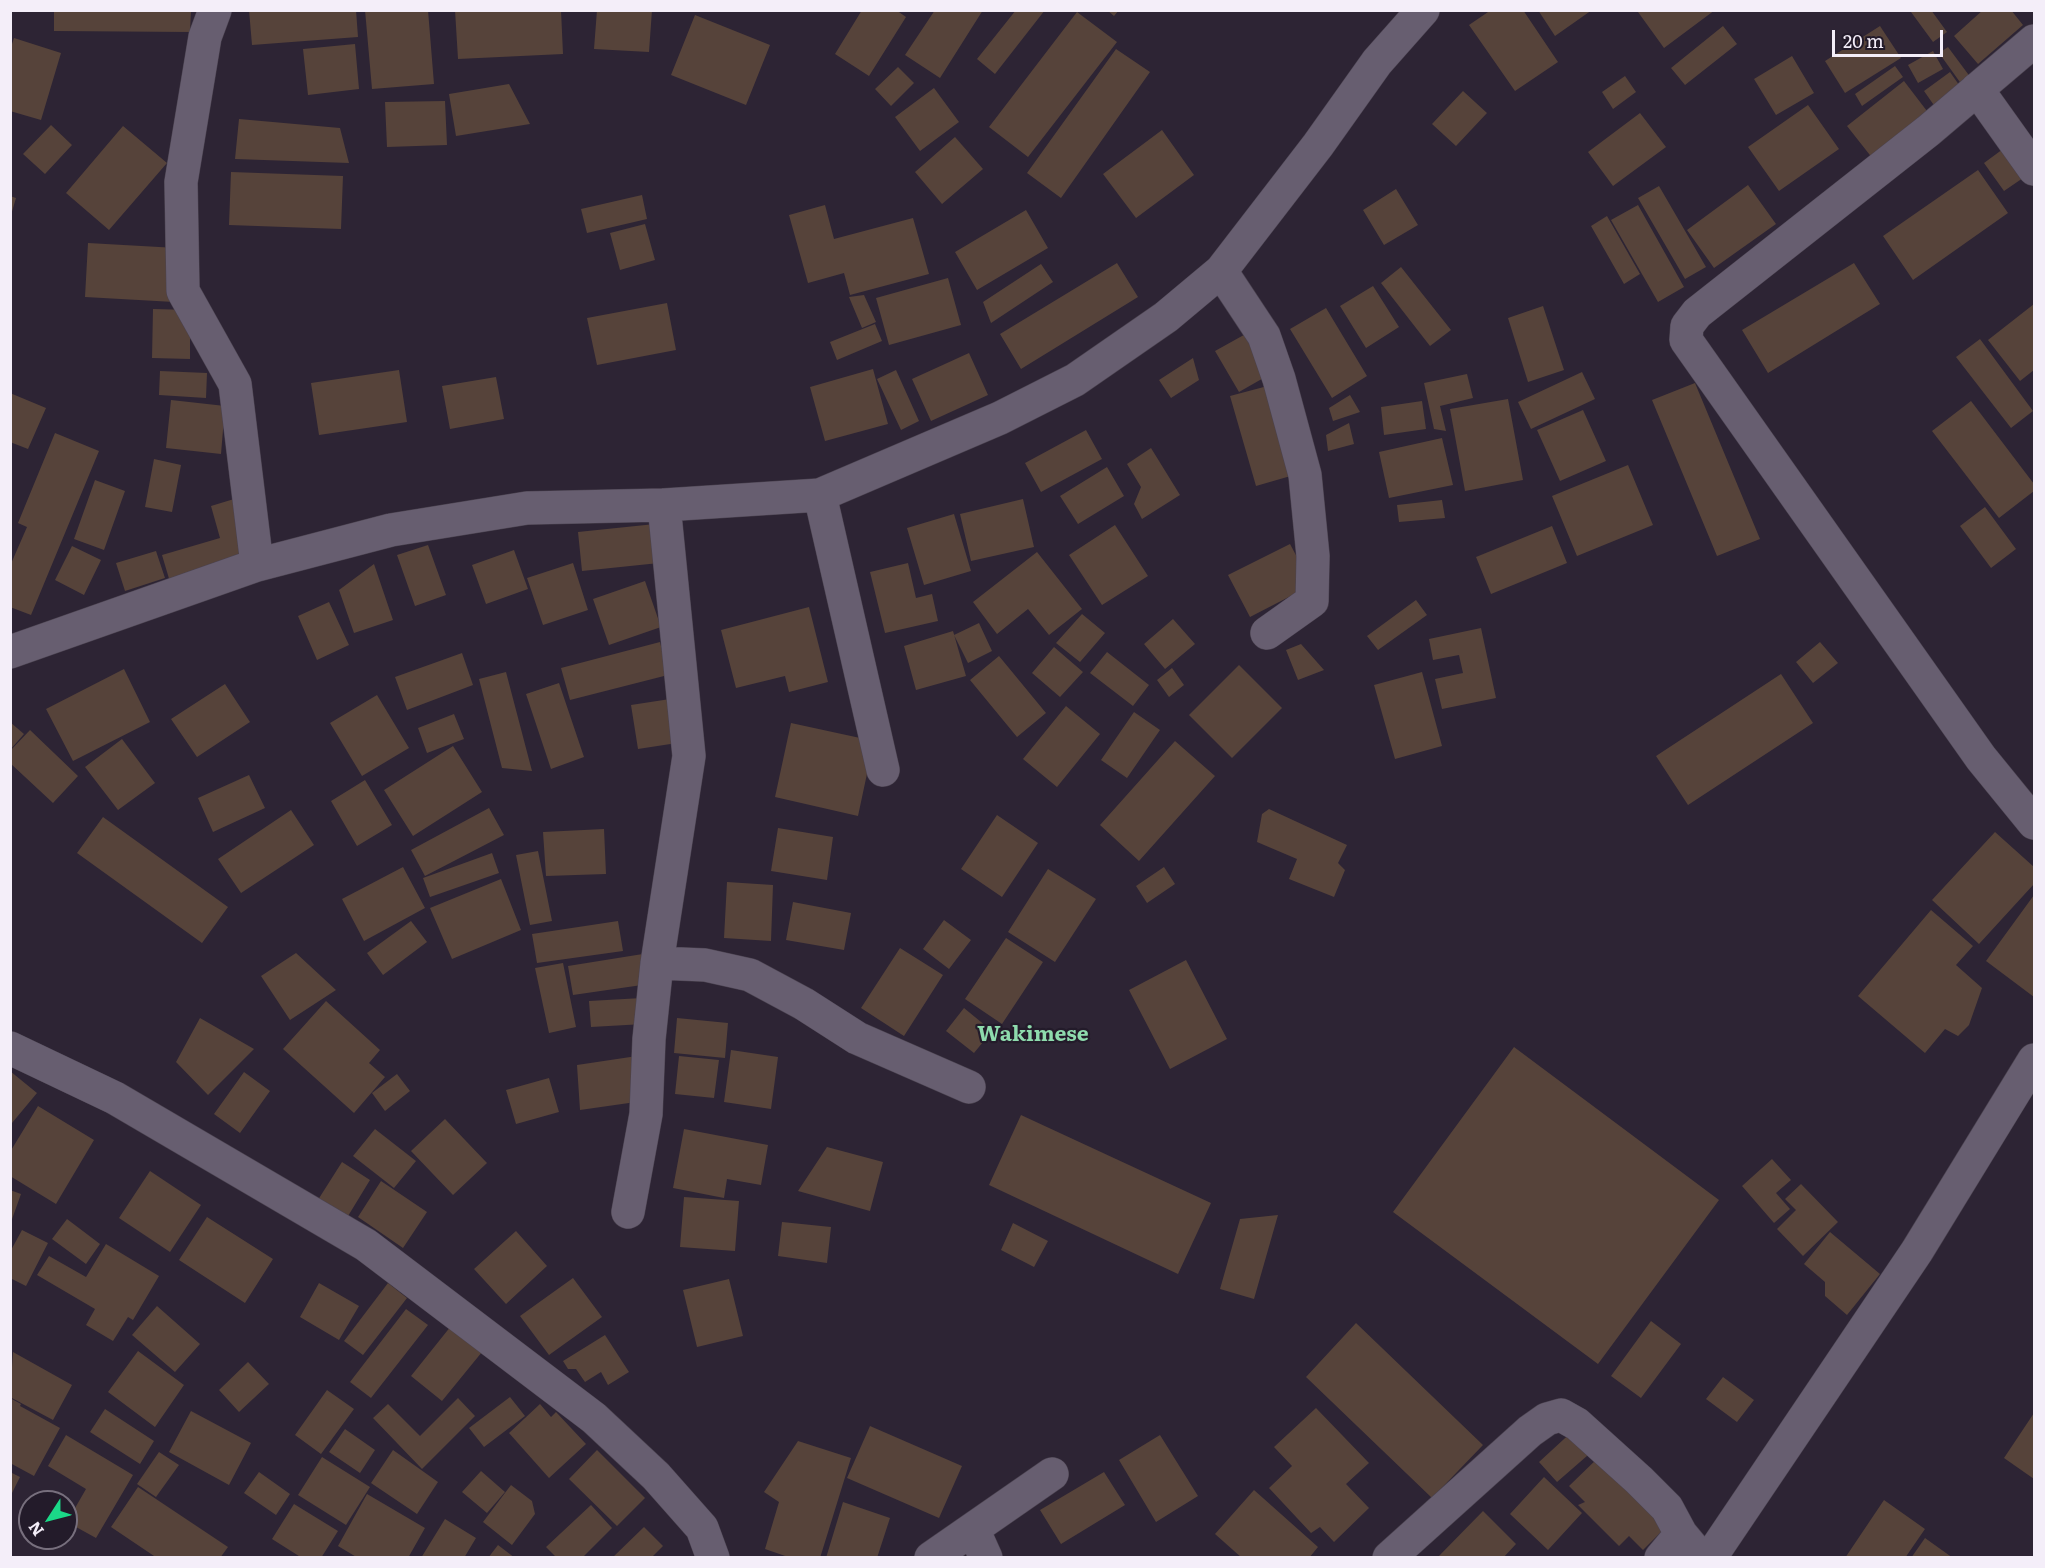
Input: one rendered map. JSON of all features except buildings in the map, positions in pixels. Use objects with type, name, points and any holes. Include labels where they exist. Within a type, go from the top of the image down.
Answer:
[{"type":"street","points":[[215,10],[205,37],[181,182],[183,291],[234,384],[257,565]]},
{"type":"street","points":[[10,652],[257,565],[391,530],[527,508],[664,505],[820,495],[978,428],[1075,380],[1167,317],[1221,272],[1318,145],[1377,62],[1423,10]]},
{"type":"street","points":[[2034,41],[1697,313],[1687,326],[1686,340],[1981,758],[2034,823]]},
{"type":"street","points":[[1977,89],[2034,169]]},
{"type":"street","points":[[1221,272],[1264,336],[1280,380],[1305,475],[1313,556],[1312,601],[1267,633]]},
{"type":"street","points":[[820,495],[884,770]]},
{"type":"street","points":[[628,1212],[646,1114],[649,1039],[657,963],[689,756],[664,505]]},
{"type":"street","points":[[657,963],[705,965],[750,975],[804,1004],[857,1038],[969,1087]]},
{"type":"street","points":[[10,1048],[115,1098],[366,1245],[594,1418],[656,1476],[702,1528],[713,1557]]},
{"type":"street","points":[[1710,1557],[1917,1251],[2034,1060]]},
{"type":"street","points":[[1389,1557],[1530,1431],[1546,1419],[1561,1415],[1577,1424],[1667,1508],[1681,1550]]},
{"type":"street","points":[[931,1557],[980,1543],[1052,1474]]},
{"type":"district","name":"Wakimese","points":[[1033,1035]]}]
